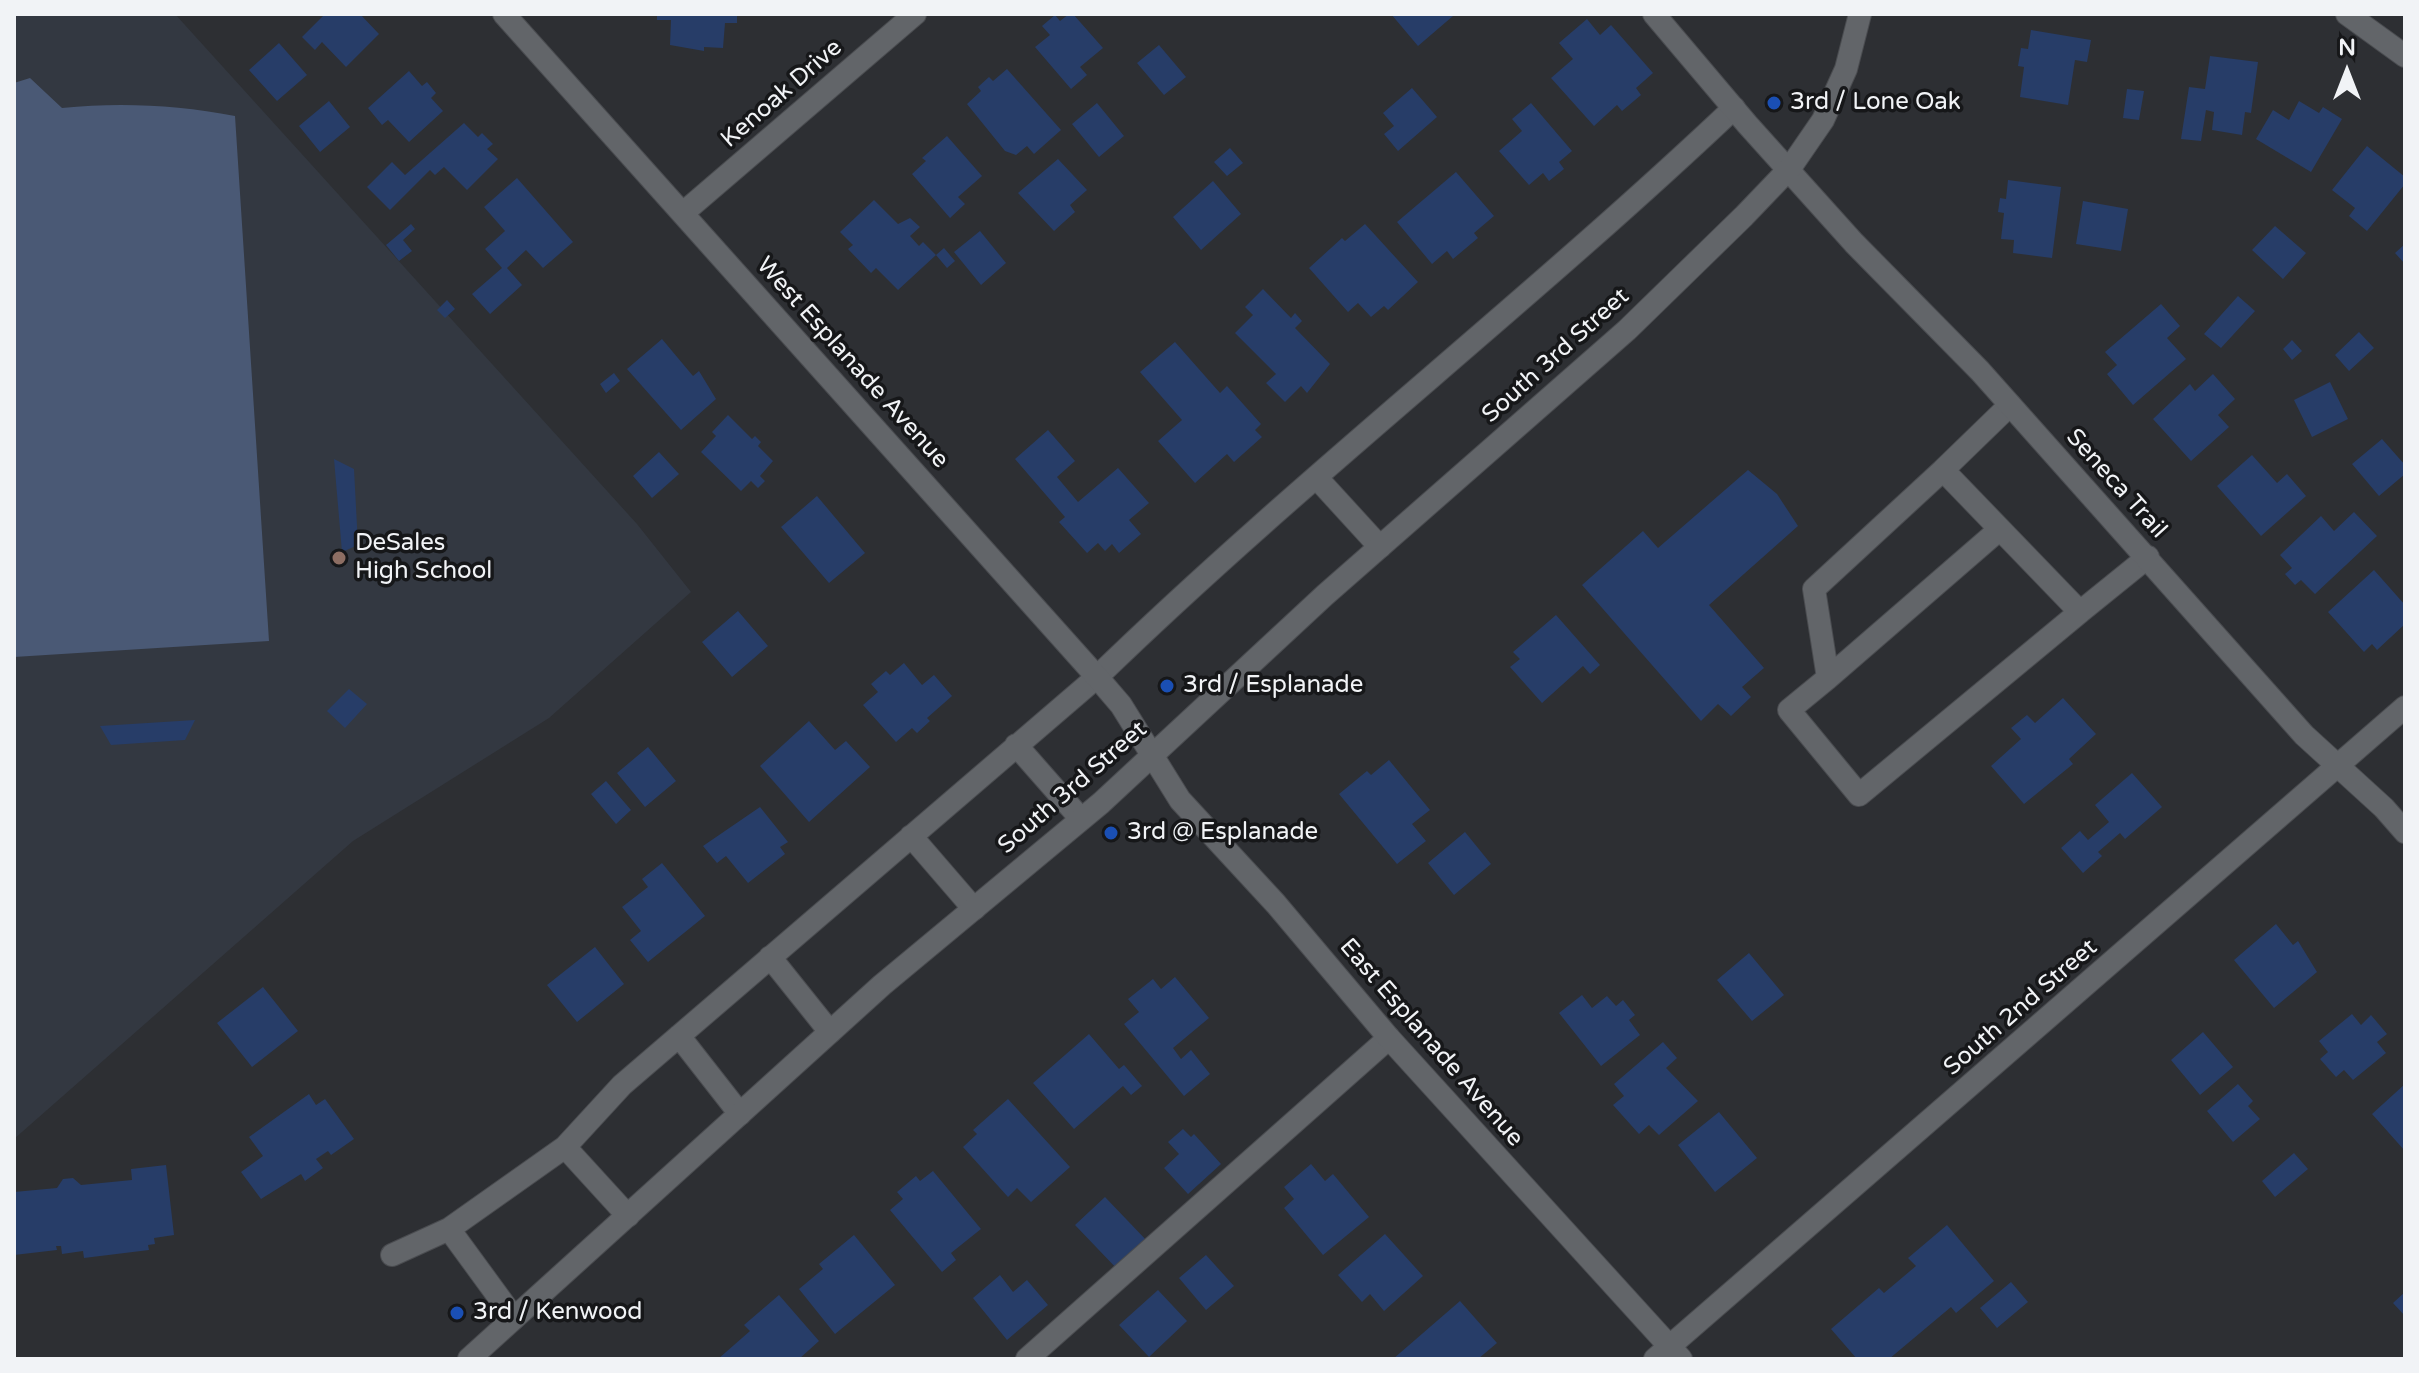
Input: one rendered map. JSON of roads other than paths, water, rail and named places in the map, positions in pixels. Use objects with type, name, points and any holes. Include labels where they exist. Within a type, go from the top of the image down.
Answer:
[{"type":"street","name":"West Esplanade Avenue","points":[[504,14],[1097,677],[1121,705],[1152,754]]},
{"type":"street","name":"Kenoak Drive","points":[[683,213],[915,14]]},
{"type":"street","name":"Seneca Trail","points":[[1654,14],[1854,243],[2010,405],[2304,735],[2384,808],[2405,832]]},
{"type":"street","name":"South 3rd Street","points":[[469,1359],[830,1032],[1081,819],[1380,547],[1627,330],[1790,168],[1823,120],[1839,87],[1860,14]]},
{"type":"street","points":[[2347,14],[2405,56]]},
{"type":"street","points":[[392,1255],[449,1229],[565,1147],[622,1085],[1097,677],[1316,477],[1445,369],[1734,108]]},
{"type":"street","points":[[1828,678],[1814,589],[2010,405]]},
{"type":"street","points":[[1943,470],[2080,612]]},
{"type":"street","points":[[1316,477],[1380,547]]},
{"type":"street","points":[[2000,529],[1789,710],[1859,795],[2148,557]]},
{"type":"street","name":"South 2nd Street","points":[[1669,1355],[2405,707]]},
{"type":"street","points":[[1016,745],[1081,819]]},
{"type":"street","name":"East Esplanade Avenue","points":[[1152,754],[1180,800],[1276,904],[1389,1038],[1669,1355]]},
{"type":"street","points":[[911,836],[974,909]]},
{"type":"street","points":[[770,957],[830,1032]]},
{"type":"street","points":[[679,1036],[740,1114]]},
{"type":"street","points":[[1027,1359],[1389,1038]]},
{"type":"street","points":[[565,1147],[628,1216]]},
{"type":"street","points":[[449,1229],[514,1318]]},
{"type":"place","name":"3rd / Lone Oak","points":[[1774,103]]},
{"type":"place","name":"DeSales High School","points":[[339,558]]},
{"type":"place","name":"3rd / Esplanade","points":[[1167,686]]},
{"type":"place","name":"3rd @ Esplanade","points":[[1111,833]]},
{"type":"place","name":"3rd / Kenwood","points":[[457,1313]]}]
